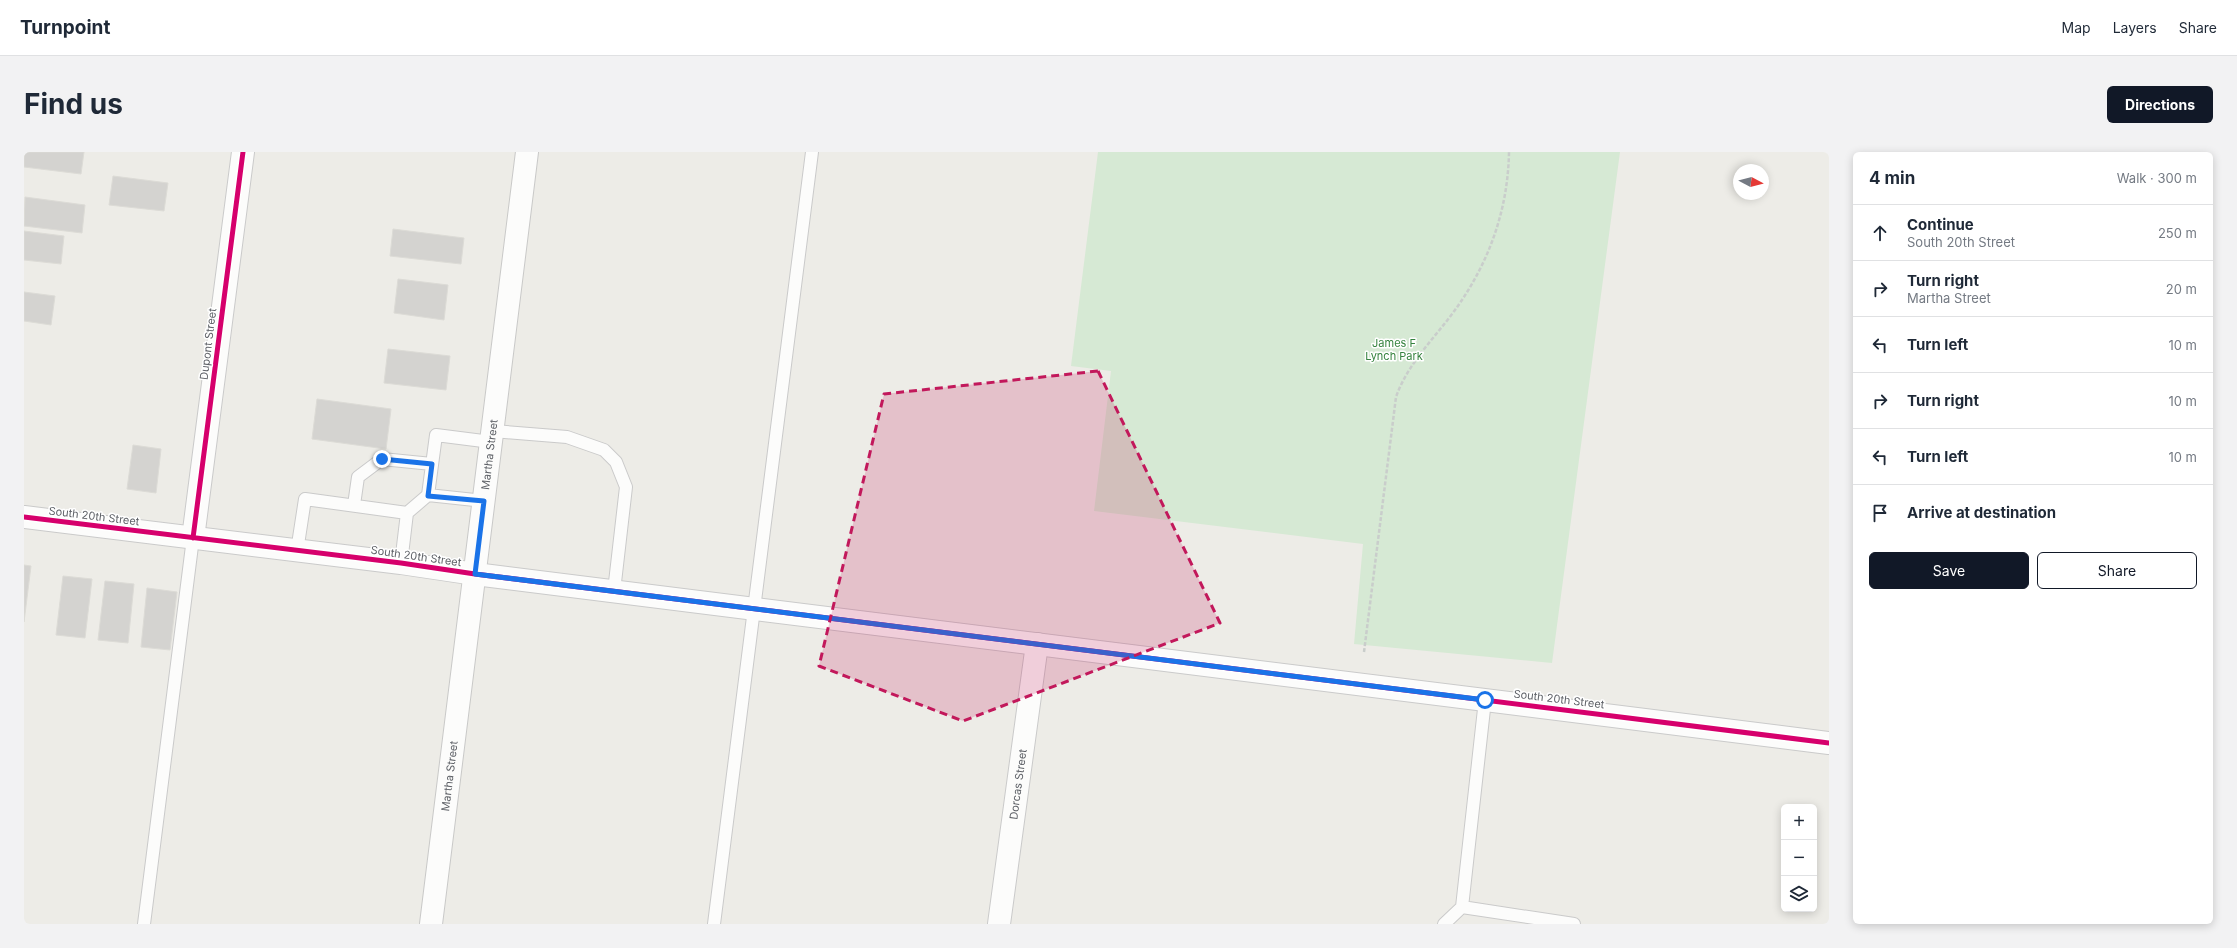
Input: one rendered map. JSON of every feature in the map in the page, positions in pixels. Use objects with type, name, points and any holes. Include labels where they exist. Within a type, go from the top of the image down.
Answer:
[{"type":"street","name":"Dupont Street","points":[[193,538],[243,152]]},
{"type":"street","name":"Martha Street","points":[[431,924],[527,152]]},
{"type":"street","name":"South 20th Street","points":[[24,517],[1829,743]]},
{"type":"street","name":"Dorcas Street","points":[[1000,924],[1037,644]]},
{"type":"lane","points":[[714,924],[755,609],[757,574],[812,152]]},
{"type":"lane","points":[[401,563],[407,513],[428,496],[436,435],[567,437],[604,450],[616,462],[626,487],[614,591]]},
{"type":"lane","points":[[354,505],[358,477],[382,459],[432,464]]},
{"type":"lane","points":[[428,496],[484,501]]},
{"type":"lane","points":[[297,552],[305,499],[407,513]]},
{"type":"lane","points":[[144,924],[193,538]]},
{"type":"lane","points":[[1444,924],[1462,907],[1485,700]]},
{"type":"lane","points":[[1462,907],[1574,924]]},
{"type":"path","points":[[1364,652],[1396,398],[1402,381],[1411,366],[1455,310],[1482,268],[1498,227],[1505,198],[1509,152]]},
{"type":"highlighted area","points":[[1098,371],[1220,623],[963,721],[819,666],[884,394]]},
{"type":"green space","name":"James F Lynch Park","points":[[1098,152],[1620,152],[1552,663],[1354,644],[1363,544],[1094,511],[1111,371],[1071,366]]},
{"type":"building","points":[[24,152],[84,152],[81,174],[24,167]]},
{"type":"building","points":[[113,176],[168,183],[164,211],[109,205]]},
{"type":"building","points":[[25,197],[85,205],[82,233],[24,226]]},
{"type":"building","points":[[393,229],[464,238],[461,264],[390,256]]},
{"type":"building","points":[[24,231],[64,236],[61,264],[24,260]]},
{"type":"building","points":[[398,279],[448,285],[444,320],[394,313]]},
{"type":"building","points":[[24,292],[55,296],[51,325],[24,321]]},
{"type":"building","points":[[388,349],[450,356],[446,390],[384,383]]},
{"type":"building","points":[[317,399],[391,409],[386,449],[312,439]]},
{"type":"building","points":[[133,445],[161,449],[156,493],[127,489]]},
{"type":"building","points":[[24,565],[31,566],[24,622]]},
{"type":"building","points":[[63,576],[92,579],[85,638],[56,635]]},
{"type":"building","points":[[105,581],[134,584],[128,643],[98,640]]},
{"type":"building","points":[[147,588],[177,592],[170,650],[141,647]]},
{"type":"cycle path","points":[[193,538],[243,152]]},
{"type":"cycle path","points":[[24,517],[1829,743]]},
{"type":"route","points":[[382,459],[432,464],[428,496],[484,501],[475,574],[1485,700]]}]
